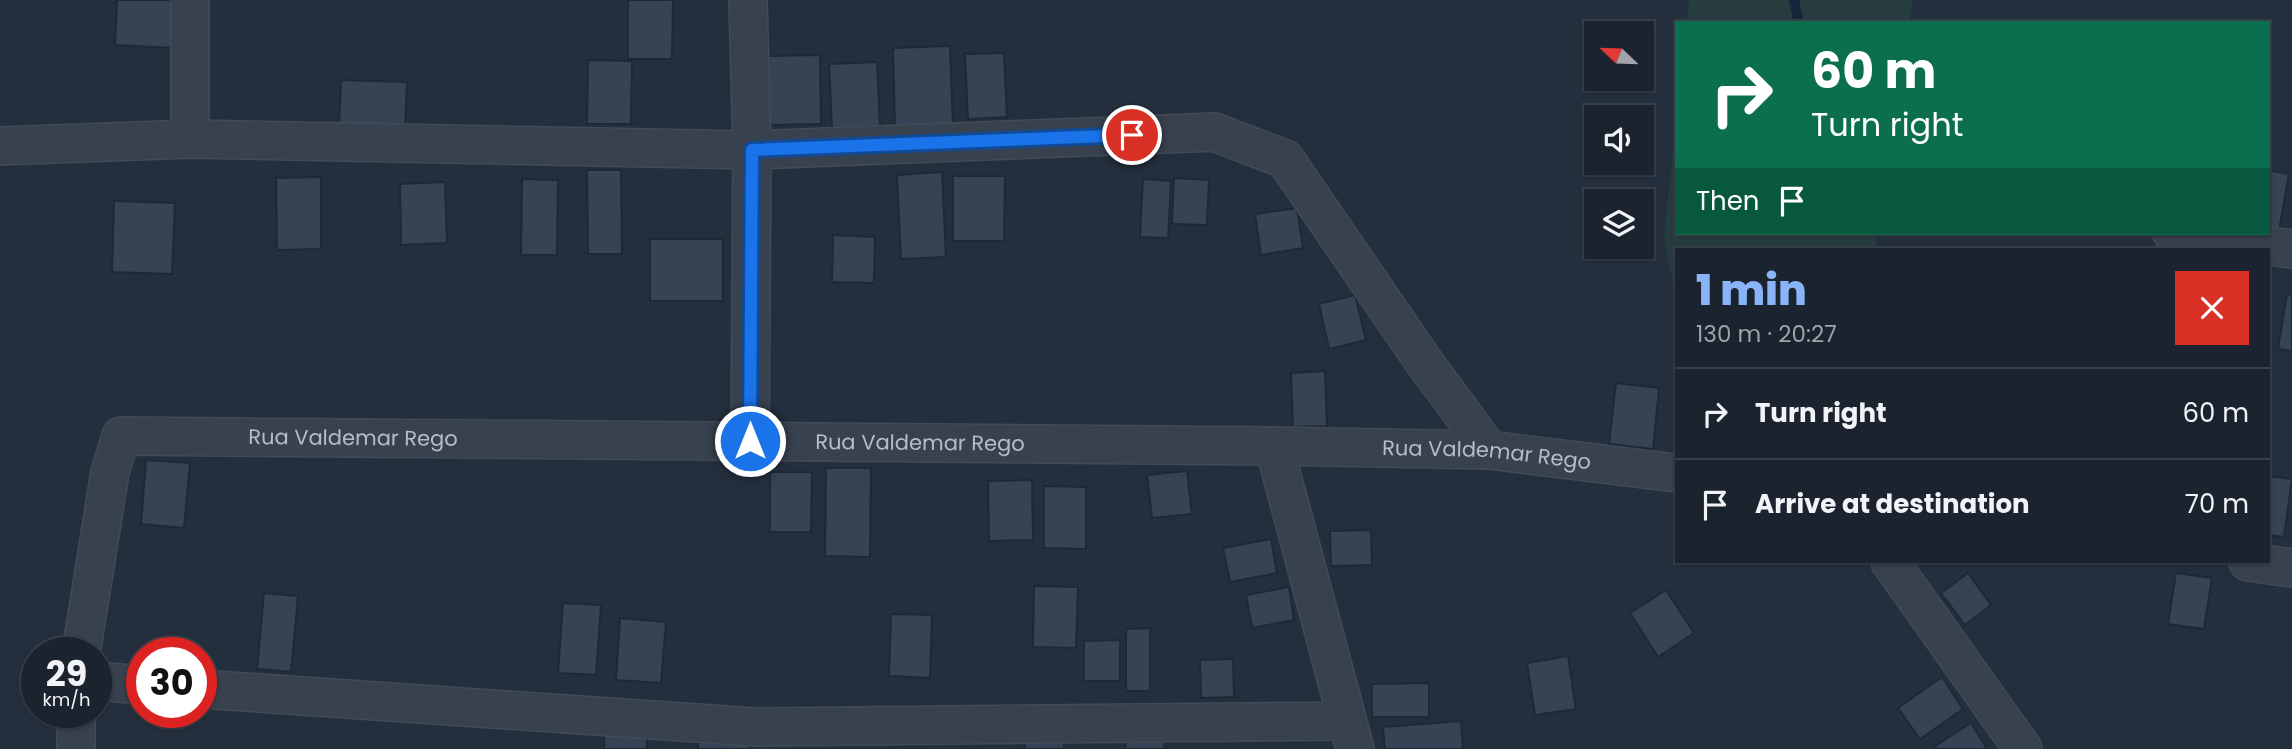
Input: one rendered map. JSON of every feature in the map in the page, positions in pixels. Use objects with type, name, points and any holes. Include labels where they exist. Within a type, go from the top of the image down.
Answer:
[{"type":"street","points":[[190,0],[190,139]]},
{"type":"street","points":[[748,0],[752,150],[750,441]]},
{"type":"street","points":[[0,146],[190,139],[752,150],[1214,132],[1285,159],[1422,359],[1489,450]]},
{"type":"street","points":[[2186,235],[2292,249]]},
{"type":"street","name":"Rua Valdemar Rego","points":[[84,637],[110,472],[121,436],[1489,450],[1675,473]]},
{"type":"street","points":[[217,690],[755,727],[1351,735],[1274,446]]},
{"type":"street","points":[[1891,563],[2023,749]]},
{"type":"street","points":[[2255,563],[2292,568]]},
{"type":"street","points":[[76,728],[76,749]]},
{"type":"green space","points":[[1689,0],[1913,0],[1909,21],[1686,21]]},
{"type":"green space","points":[[1675,127],[1675,235],[1878,235],[1875,248],[1675,248],[1675,294],[1664,240]]},
{"type":"building","points":[[117,0],[176,0],[174,48],[115,45]]},
{"type":"building","points":[[628,0],[673,0],[672,59],[628,59]]},
{"type":"building","points":[[950,46],[953,126],[895,128],[893,48]]},
{"type":"building","points":[[1004,53],[1007,117],[968,119],[965,54]]},
{"type":"building","points":[[820,55],[821,124],[770,125],[768,56]]},
{"type":"building","points":[[588,60],[632,61],[631,124],[587,124]]},
{"type":"building","points":[[877,62],[880,126],[832,128],[829,64]]},
{"type":"building","points":[[341,80],[407,82],[405,128],[339,126]]},
{"type":"building","points":[[587,170],[621,170],[622,254],[588,254]]},
{"type":"building","points":[[2270,170],[2289,174],[2279,231],[2270,229]]},
{"type":"building","points":[[942,172],[946,257],[901,259],[897,175]]},
{"type":"building","points":[[953,176],[1005,176],[1004,241],[953,241]]},
{"type":"building","points":[[321,177],[321,249],[277,250],[276,178]]},
{"type":"building","points":[[1174,178],[1209,180],[1207,225],[1172,224]]},
{"type":"building","points":[[522,179],[558,180],[557,255],[521,255]]},
{"type":"building","points":[[1143,179],[1171,181],[1168,238],[1140,237]]},
{"type":"building","points":[[445,182],[447,243],[401,245],[400,184]]},
{"type":"building","points":[[114,201],[175,203],[172,274],[112,272]]},
{"type":"building","points":[[1297,208],[1303,248],[1261,255],[1255,214]]},
{"type":"building","points":[[833,235],[875,237],[874,283],[832,282]]},
{"type":"building","points":[[650,239],[723,239],[723,301],[650,301]]},
{"type":"building","points":[[2287,294],[2292,295],[2292,351],[2278,349]]},
{"type":"building","points":[[1355,295],[1366,340],[1329,349],[1319,304]]},
{"type":"building","points":[[1325,371],[1327,426],[1293,427],[1291,373]]},
{"type":"building","points":[[1616,383],[1659,388],[1653,449],[1609,444]]},
{"type":"building","points":[[146,460],[190,463],[184,528],[141,524]]},
{"type":"building","points":[[826,468],[871,468],[870,557],[825,556]]},
{"type":"building","points":[[1187,471],[1192,514],[1152,518],[1147,475]]},
{"type":"building","points":[[770,472],[812,472],[811,532],[770,532]]},
{"type":"building","points":[[2270,476],[2292,479],[2284,537],[2270,535]]},
{"type":"building","points":[[1032,480],[1033,540],[989,541],[988,481]]},
{"type":"building","points":[[1044,486],[1086,487],[1086,549],[1044,548]]},
{"type":"building","points":[[1371,530],[1372,565],[1331,566],[1330,531]]},
{"type":"building","points":[[1271,539],[1277,573],[1230,582],[1223,548]]},
{"type":"building","points":[[1968,573],[1991,605],[1965,625],[1941,593]]},
{"type":"building","points":[[2176,573],[2212,578],[2204,629],[2168,624]]},
{"type":"building","points":[[1034,586],[1078,587],[1076,648],[1033,647]]},
{"type":"building","points":[[1289,587],[1294,620],[1252,628],[1246,595]]},
{"type":"building","points":[[1666,590],[1694,633],[1658,657],[1630,613]]},
{"type":"building","points":[[264,593],[298,596],[291,672],[257,669]]},
{"type":"building","points":[[563,603],[601,605],[596,675],[558,673]]},
{"type":"building","points":[[891,614],[932,615],[930,678],[889,676]]},
{"type":"building","points":[[620,618],[666,622],[661,683],[616,680]]},
{"type":"building","points":[[1150,628],[1150,691],[1126,691],[1126,629]]},
{"type":"building","points":[[1120,640],[1120,681],[1084,681],[1084,641]]},
{"type":"building","points":[[1568,656],[1576,709],[1535,715],[1527,663]]},
{"type":"building","points":[[1233,659],[1234,697],[1201,698],[1200,660]]},
{"type":"building","points":[[1942,677],[1963,709],[1920,739],[1898,708]]},
{"type":"building","points":[[1429,683],[1429,717],[1372,717],[1372,684]]},
{"type":"building","points":[[1461,721],[1463,749],[1385,749],[1383,727]]},
{"type":"building","points":[[1971,723],[1987,749],[1936,749],[1935,746]]},
{"type":"building","points":[[604,726],[647,726],[647,749],[604,749]]},
{"type":"building","points":[[698,732],[749,733],[749,749],[698,749]]},
{"type":"building","points":[[1025,737],[1064,737],[1064,749],[1025,749]]},
{"type":"building","points":[[1126,738],[1165,740],[1164,749],[1125,749]]},
{"type":"waterway","points":[[1794,0],[1799,21]]},
{"type":"route","points":[[750,441],[752,150],[1132,135]]}]
